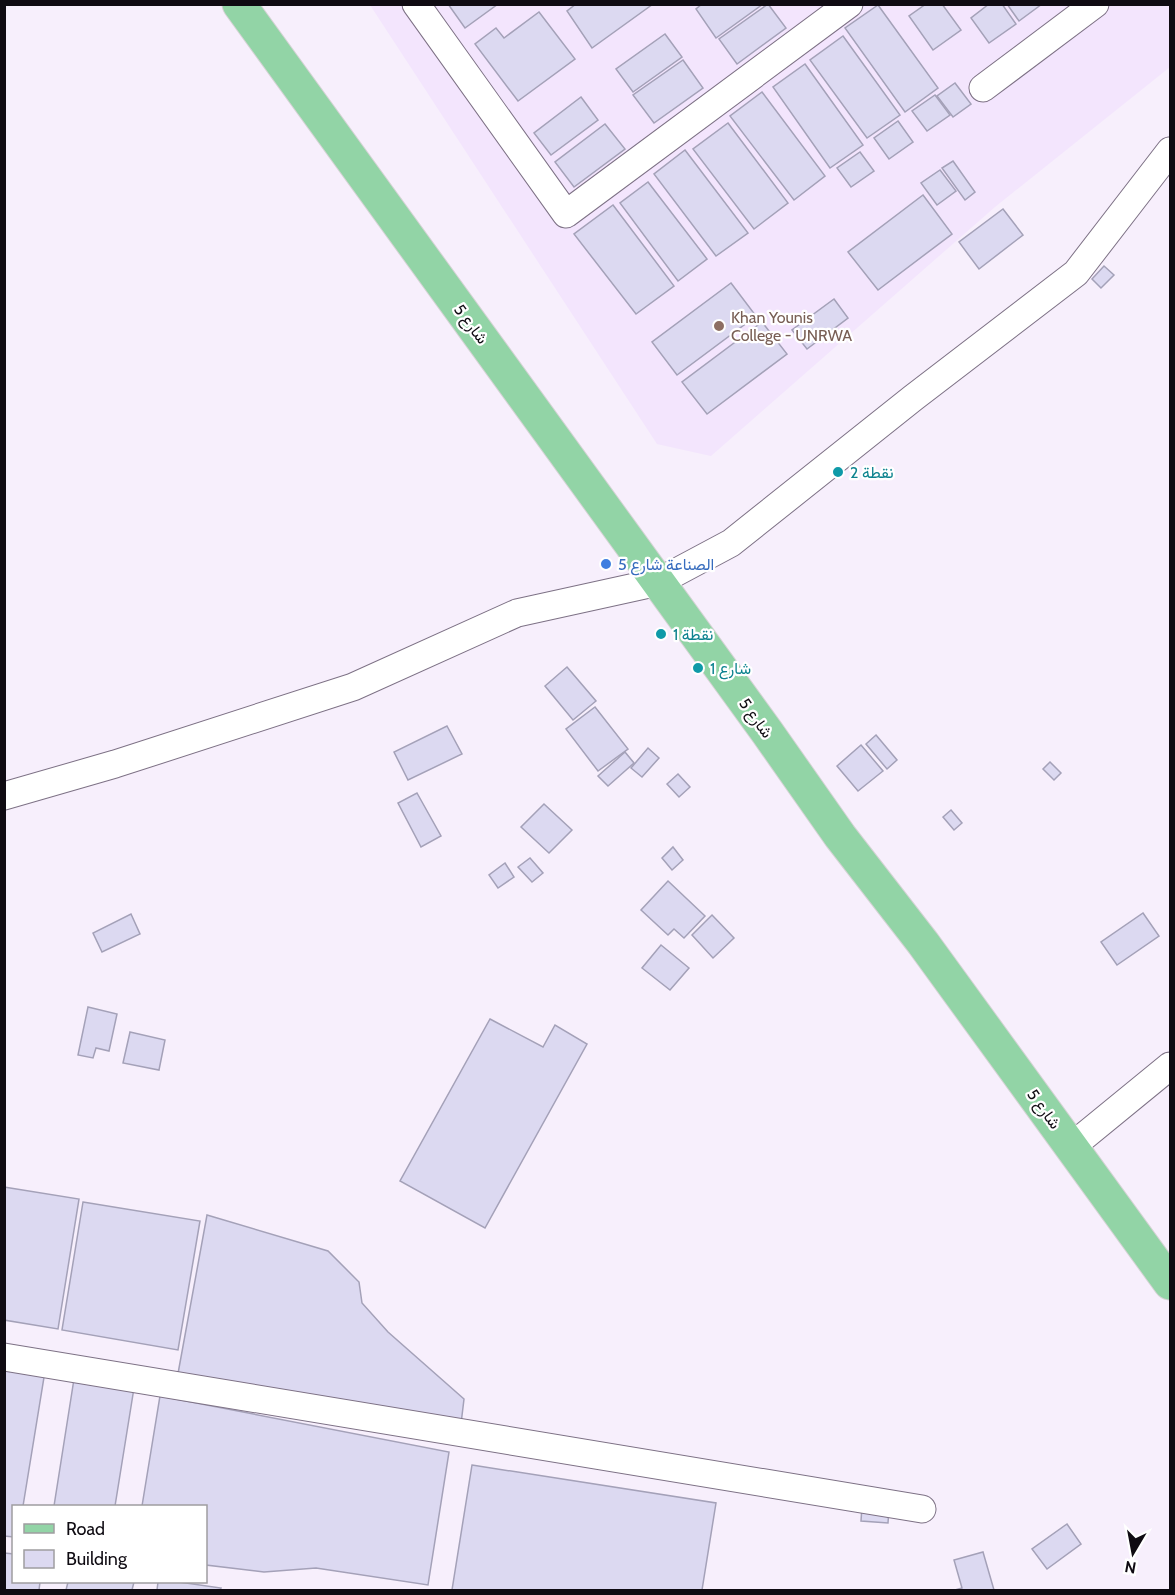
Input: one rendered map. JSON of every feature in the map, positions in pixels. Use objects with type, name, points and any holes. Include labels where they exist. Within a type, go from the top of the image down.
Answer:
[{"type":"main road","name":"شارع 5","points":[[239,4],[840,836],[923,943],[1170,1283]]},
{"type":"street","points":[[416,4],[566,214],[849,4]]},
{"type":"street","points":[[983,88],[1095,4]]},
{"type":"street","points":[[4,796],[115,764],[353,687],[517,613],[658,582],[731,543],[913,398],[1076,273],[1170,151]]},
{"type":"street","points":[[1071,1146],[1170,1066]]},
{"type":"street","points":[[4,1357],[922,1509]]},
{"type":"shaded area","name":"Khan Younis College - UNRWA","points":[[370,5],[1170,5],[1170,67],[995,207],[711,456],[657,444]]},
{"type":"building","points":[[448,4],[498,4],[465,28]]},
{"type":"building","points":[[576,4],[653,4],[592,48],[567,11]]},
{"type":"building","points":[[702,4],[763,4],[716,38],[696,9]]},
{"type":"building","points":[[768,4],[786,28],[737,64],[719,39]]},
{"type":"building","points":[[926,4],[942,4],[961,30],[933,50],[909,16]]},
{"type":"building","points":[[989,4],[1002,4],[1016,24],[989,43],[971,18]]},
{"type":"building","points":[[1007,4],[1042,4],[1019,21]]},
{"type":"building","points":[[878,5],[938,88],[905,112],[845,28]]},
{"type":"building","points":[[539,12],[575,59],[518,101],[475,44],[496,28],[504,38]]},
{"type":"building","points":[[665,34],[682,57],[633,92],[616,69]]},
{"type":"building","points":[[843,36],[900,115],[867,138],[810,60]]},
{"type":"building","points":[[683,60],[703,88],[654,123],[633,95]]},
{"type":"building","points":[[805,64],[863,145],[830,168],[773,87]]},
{"type":"building","points":[[955,83],[971,104],[953,117],[937,96]]},
{"type":"building","points":[[762,92],[825,176],[794,200],[730,116]]},
{"type":"building","points":[[935,95],[950,115],[927,131],[912,111]]},
{"type":"building","points":[[581,97],[598,120],[551,155],[534,133]]},
{"type":"building","points":[[898,121],[913,142],[889,159],[874,138]]},
{"type":"building","points":[[728,123],[788,203],[754,229],[693,149]]},
{"type":"building","points":[[605,124],[625,149],[574,187],[555,162]]},
{"type":"building","points":[[685,150],[748,233],[716,256],[654,174]]},
{"type":"building","points":[[860,152],[874,171],[851,187],[837,168]]},
{"type":"building","points":[[953,161],[975,192],[965,200],[942,168]]},
{"type":"building","points":[[940,170],[956,191],[937,205],[921,183]]},
{"type":"building","points":[[648,182],[707,259],[678,281],[620,203]]},
{"type":"building","points":[[923,195],[952,234],[878,290],[848,252]]},
{"type":"building","points":[[613,205],[674,286],[636,314],[574,234]]},
{"type":"building","points":[[1003,209],[1023,235],[979,269],[959,242]]},
{"type":"building","points":[[1104,266],[1114,275],[1101,288],[1092,279]]},
{"type":"building","points":[[731,283],[756,316],[677,375],[652,342]]},
{"type":"building","points":[[834,299],[848,318],[807,349],[792,330]]},
{"type":"building","points":[[762,322],[787,354],[707,414],[682,382]]},
{"type":"building","points":[[567,667],[596,701],[573,720],[545,686]]},
{"type":"building","points":[[595,707],[628,749],[598,771],[566,729]]},
{"type":"building","points":[[447,726],[462,754],[408,780],[394,752]]},
{"type":"building","points":[[876,735],[897,760],[887,769],[866,744]]},
{"type":"building","points":[[861,745],[883,771],[858,791],[837,766]]},
{"type":"building","points":[[648,748],[659,758],[642,777],[631,768]]},
{"type":"building","points":[[625,752],[634,763],[608,786],[598,776]]},
{"type":"building","points":[[1050,762],[1061,773],[1054,780],[1043,769]]},
{"type":"building","points":[[678,774],[690,787],[679,797],[667,784]]},
{"type":"building","points":[[417,793],[441,836],[421,847],[398,803]]},
{"type":"building","points":[[544,804],[572,830],[549,853],[521,827]]},
{"type":"building","points":[[951,810],[962,823],[954,830],[943,817]]},
{"type":"building","points":[[673,847],[683,860],[672,870],[662,858]]},
{"type":"building","points":[[530,858],[543,873],[532,882],[518,867]]},
{"type":"building","points":[[505,863],[514,877],[498,888],[489,875]]},
{"type":"building","points":[[668,881],[705,916],[684,938],[674,929],[668,935],[641,910]]},
{"type":"building","points":[[1143,913],[1159,936],[1117,965],[1101,942]]},
{"type":"building","points":[[131,914],[140,934],[102,952],[93,933]]},
{"type":"building","points":[[712,915],[734,938],[713,958],[692,935]]},
{"type":"building","points":[[661,945],[689,968],[670,990],[642,968]]},
{"type":"building","points":[[88,1007],[117,1014],[109,1051],[96,1048],[93,1058],[78,1055]]},
{"type":"building","points":[[490,1019],[543,1047],[555,1025],[587,1044],[485,1228],[400,1181]]},
{"type":"building","points":[[130,1032],[165,1040],[159,1070],[123,1063]]},
{"type":"building","points":[[4,1187],[79,1199],[58,1329],[4,1320]]},
{"type":"building","points":[[83,1202],[200,1221],[178,1350],[62,1330]]},
{"type":"building","points":[[207,1215],[328,1251],[359,1282],[362,1303],[388,1332],[464,1399],[460,1432],[177,1379]]},
{"type":"building","points":[[4,1364],[45,1371],[23,1505],[12,1505],[12,1537],[4,1536]]},
{"type":"building","points":[[74,1379],[134,1388],[115,1505],[54,1505]]},
{"type":"building","points":[[160,1396],[449,1452],[428,1585],[316,1568],[264,1572],[207,1565],[207,1505],[142,1505]]},
{"type":"building","points":[[472,1465],[716,1503],[702,1590],[452,1590]]},
{"type":"building","points":[[862,1506],[889,1508],[888,1523],[861,1521]]},
{"type":"building","points":[[1067,1524],[1081,1544],[1047,1569],[1032,1549]]},
{"type":"building","points":[[983,1552],[994,1590],[955,1590],[962,1588],[954,1560]]},
{"type":"building","points":[[4,1553],[12,1554],[12,1583],[40,1583],[39,1590],[4,1590]]},
{"type":"building","points":[[68,1583],[134,1583],[132,1590],[66,1590]]},
{"type":"building","points":[[158,1583],[186,1583],[221,1588],[220,1590],[157,1590]]},
{"type":"place","name":"Khan Younis College - UNRWA","points":[[719,326]]},
{"type":"place","name":"نقطة 2","points":[[838,472]]},
{"type":"place","name":"الصناعة شارع 5","points":[[606,564]]},
{"type":"place","name":"نقطة 1","points":[[661,634]]},
{"type":"place","name":"شارع 1","points":[[698,668]]}]
